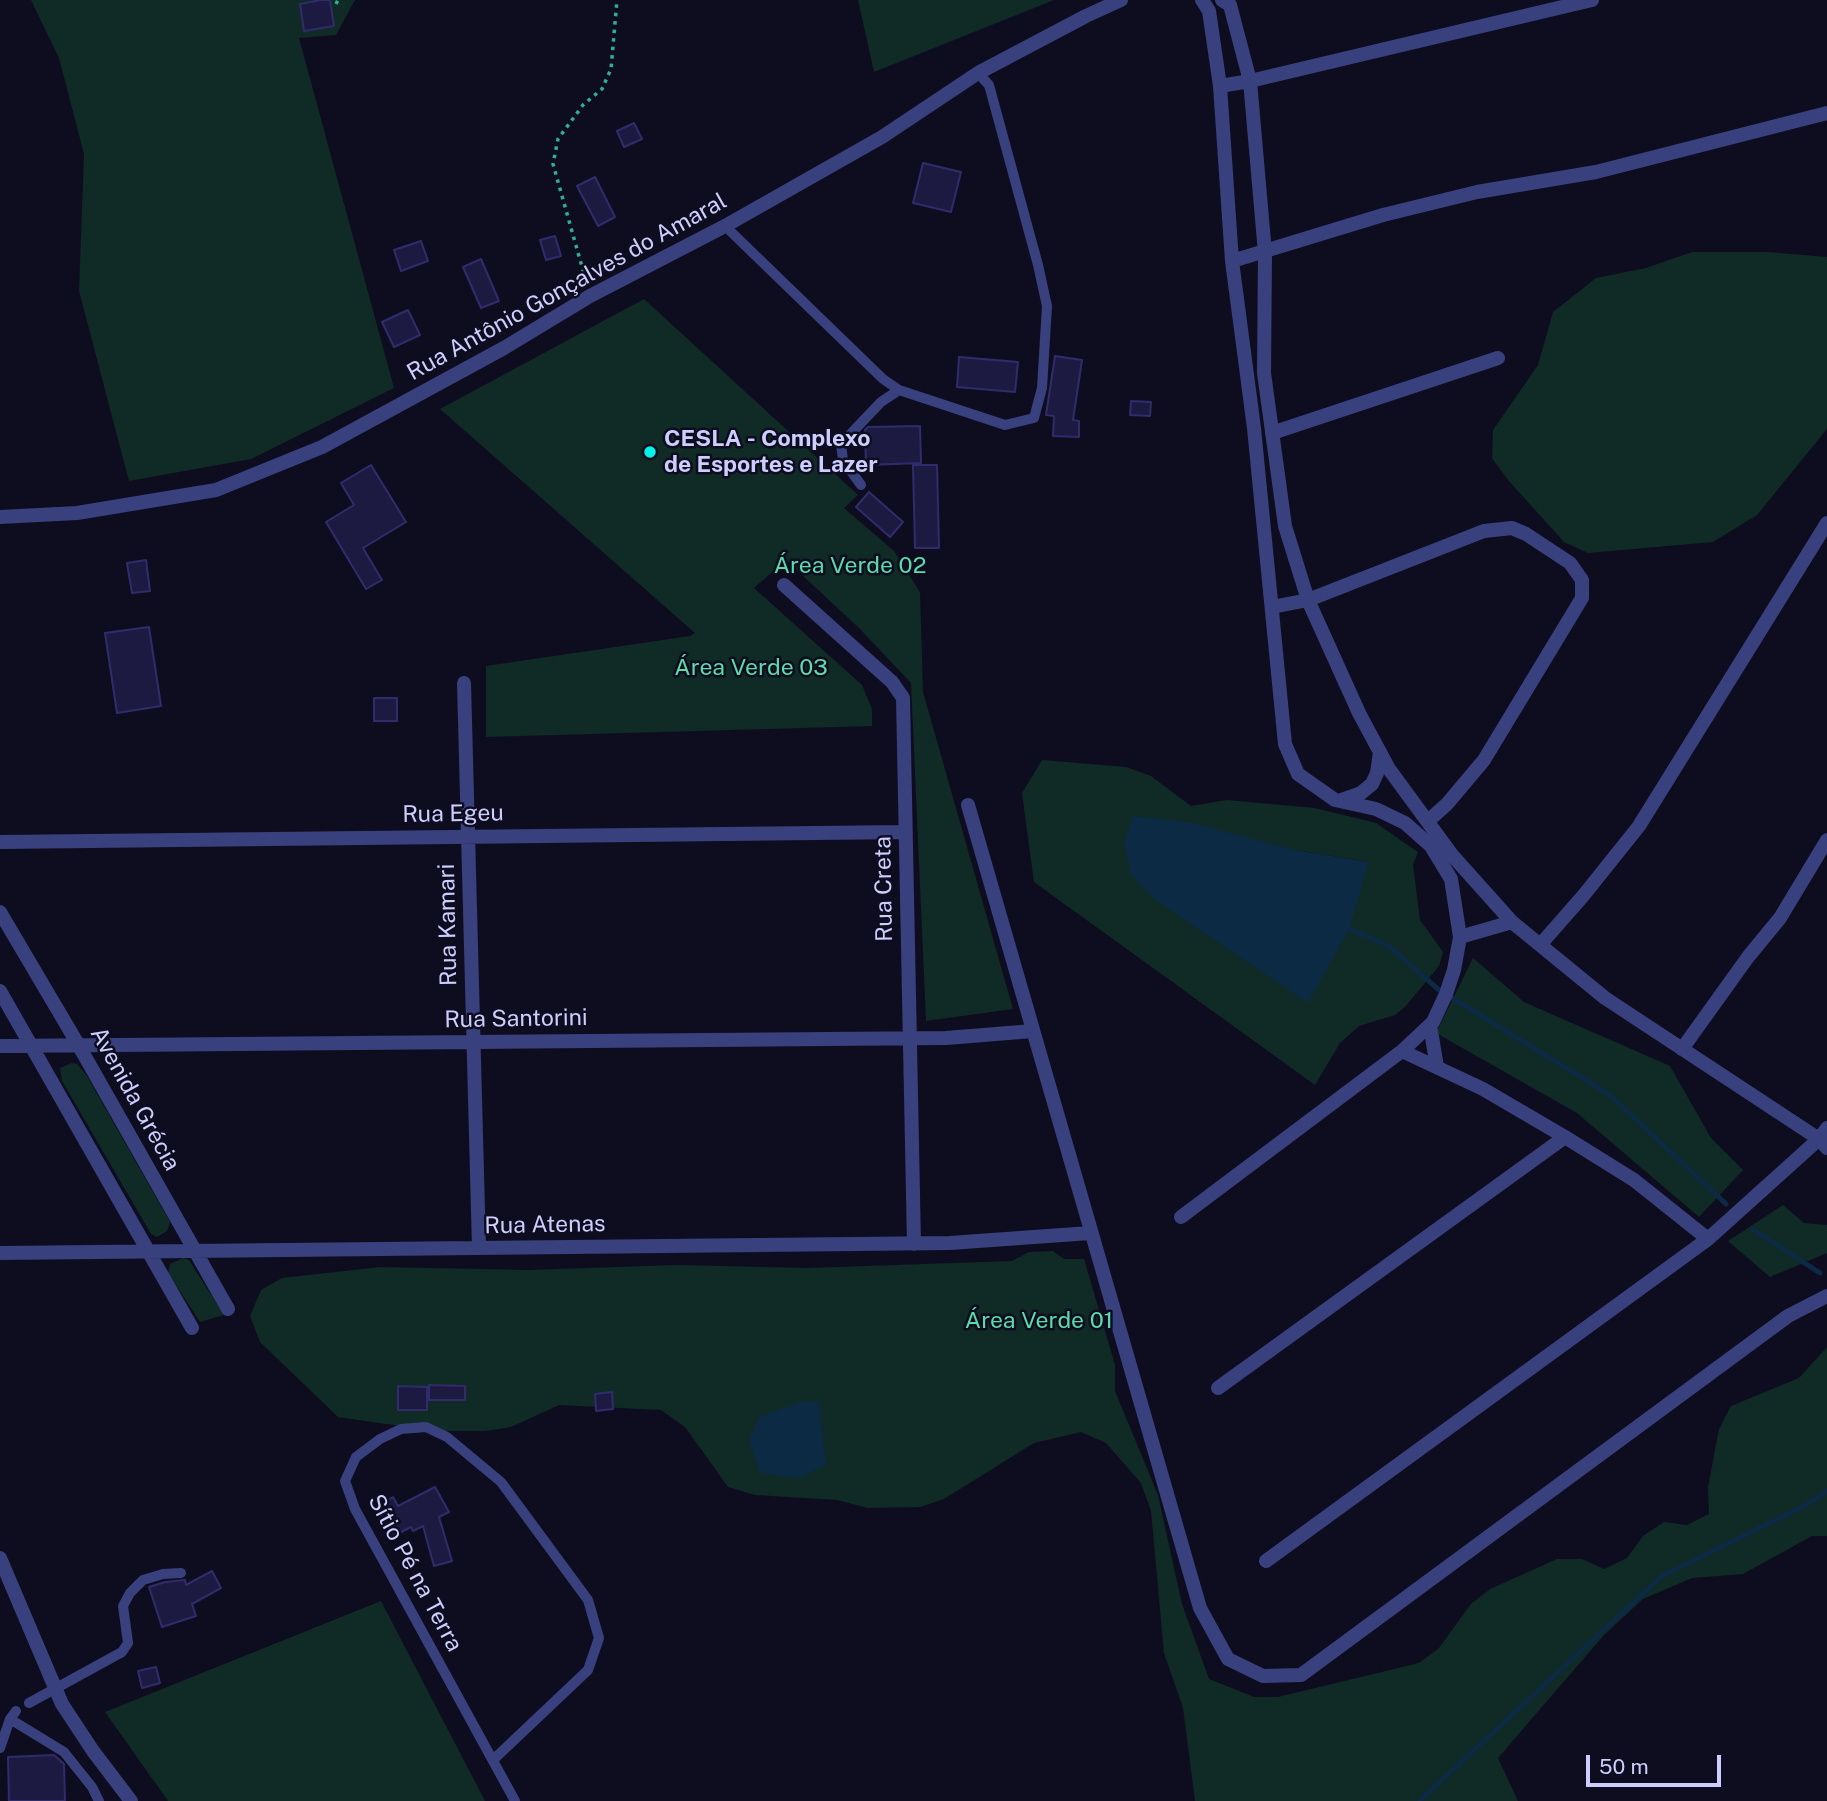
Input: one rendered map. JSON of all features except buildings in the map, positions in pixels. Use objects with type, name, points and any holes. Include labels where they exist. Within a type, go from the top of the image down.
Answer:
[{"type":"street","name":"Rua Antônio Gonçalves do Amaral","points":[[0,517],[77,513],[216,490],[322,447],[505,348],[590,296],[725,226],[881,137],[978,73],[1121,0]]},
{"type":"street","points":[[1181,1217],[1402,1051],[1430,1025],[1446,994],[1460,937],[1451,879],[1431,846],[1405,823],[1376,809],[1339,801],[1298,774],[1285,744],[1254,428],[1233,261],[1220,86],[1209,11],[1202,0]]},
{"type":"street","points":[[1222,0],[1230,5],[1250,81],[1265,253],[1264,373],[1285,526],[1307,600],[1359,713],[1389,769],[1452,855],[1512,922],[1605,998],[1824,1138],[1708,1239],[1266,1560]]},
{"type":"street","points":[[1220,86],[1592,0]]},
{"type":"street","points":[[1233,261],[1382,215],[1477,192],[1597,172],[1827,113]]},
{"type":"street","points":[[1272,433],[1498,358]]},
{"type":"street","points":[[1540,945],[1639,826],[1827,523]]},
{"type":"street","points":[[1272,607],[1307,600],[1484,531],[1512,528],[1570,563],[1582,580],[1582,598],[1484,760],[1447,804],[1428,821]]},
{"type":"street","name":"Rua Creta","points":[[784,585],[892,682],[903,698],[914,1244]]},
{"type":"street","name":"Rua Kamari","points":[[464,684],[479,1248]]},
{"type":"street","points":[[1339,801],[1361,793],[1372,785],[1380,752]]},
{"type":"street","points":[[968,805],[1199,1608],[1228,1659],[1263,1676],[1301,1675],[1788,1316],[1827,1296]]},
{"type":"street","name":"Rua Egeu","points":[[0,842],[906,832]]},
{"type":"street","points":[[1682,1049],[1748,957],[1780,918],[1827,840]]},
{"type":"street","name":"Avenida Grécia","points":[[0,912],[228,1309]]},
{"type":"street","points":[[1460,937],[1512,922]]},
{"type":"street","points":[[0,991],[192,1328]]},
{"type":"street","points":[[1430,1025],[1437,1068]]},
{"type":"street","name":"Rua Santorini","points":[[0,1046],[910,1038],[1033,1031]]},
{"type":"street","points":[[1402,1051],[1483,1089],[1565,1137],[1634,1180],[1708,1239]]},
{"type":"street","points":[[1218,1388],[1565,1137]]},
{"type":"street","name":"Rua Atenas","points":[[0,1253],[914,1244],[1090,1233]]},
{"type":"street","points":[[0,1558],[62,1704],[131,1801]]},
{"type":"lane","points":[[725,226],[883,379],[898,390],[1006,425],[1034,418],[1042,388],[1046,306],[989,85],[978,73]]},
{"type":"lane","points":[[861,485],[843,460],[841,444],[881,402],[898,390]]},
{"type":"lane","name":"Sítio Pé na Terra","points":[[493,1760],[588,1670],[599,1638],[588,1600],[501,1482],[447,1437],[426,1427],[401,1429],[380,1439],[356,1457],[345,1481],[355,1509],[515,1801]]},
{"type":"lane","points":[[29,1703],[122,1653],[128,1643],[123,1606],[130,1593],[143,1580],[163,1574],[181,1573]]},
{"type":"lane","points":[[0,1748],[13,1715],[64,1752],[92,1787],[99,1801]]},
{"type":"path","points":[[590,296],[553,164],[558,139],[583,105],[602,89],[611,69],[617,0]]},
{"type":"green space","points":[[31,0],[355,0],[336,35],[299,38],[394,388],[251,459],[129,481],[79,291],[84,154],[59,58]]},
{"type":"green space","points":[[858,0],[1054,0],[874,72]]},
{"type":"green space","points":[[1692,252],[1768,252],[1827,257],[1827,429],[1757,515],[1713,542],[1588,553],[1564,542],[1508,480],[1492,458],[1493,430],[1538,365],[1553,312],[1596,278],[1646,268]]},
{"type":"green space","points":[[644,299],[858,495],[844,508],[894,551],[920,592],[923,692],[1013,1009],[926,1021],[911,683],[859,628],[786,560],[754,588],[862,685],[872,709],[872,726],[486,737],[486,666],[690,636],[695,633],[440,409]]},
{"type":"green space","points":[[1042,760],[1126,767],[1151,776],[1191,806],[1227,800],[1315,808],[1376,823],[1418,852],[1413,865],[1420,920],[1443,952],[1439,966],[1395,1015],[1359,1026],[1340,1043],[1315,1085],[1034,882],[1022,793]],"holes":[[[1295,850],[1369,862],[1154,899]]]},
{"type":"green space","points":[[1473,958],[1524,1002],[1670,1066],[1711,1138],[1743,1170],[1699,1217],[1577,1113],[1436,1033]]},
{"type":"green space","points":[[72,1063],[77,1064],[87,1076],[170,1222],[167,1231],[157,1237],[151,1234],[62,1081],[60,1068]]},
{"type":"green space","points":[[1783,1205],[1804,1223],[1827,1225],[1827,1253],[1770,1277],[1728,1241]]},
{"type":"green space","name":"Área Verde 01","points":[[1053,1251],[1064,1259],[1084,1259],[1115,1365],[1115,1391],[1158,1495],[1182,1604],[1209,1679],[1254,1697],[1278,1697],[1419,1663],[1439,1648],[1471,1604],[1490,1589],[1557,1559],[1582,1559],[1604,1569],[1627,1558],[1643,1536],[1664,1522],[1687,1525],[1709,1514],[1708,1487],[1719,1429],[1731,1406],[1799,1378],[1827,1347],[1827,1536],[1812,1536],[1743,1574],[1692,1578],[1643,1599],[1604,1635],[1498,1758],[1518,1801],[1195,1801],[1183,1708],[1164,1653],[1151,1511],[1141,1483],[1106,1443],[1081,1432],[1034,1443],[944,1499],[920,1507],[868,1508],[837,1500],[755,1495],[728,1487],[685,1427],[661,1410],[559,1405],[511,1427],[486,1431],[435,1431],[338,1417],[260,1342],[250,1316],[261,1290],[282,1278],[380,1267],[529,1270],[677,1265],[808,1268],[1012,1261],[1029,1252]]},
{"type":"green space","points":[[183,1258],[189,1260],[224,1315],[200,1322],[168,1273],[170,1264]]},
{"type":"green space","points":[[381,1601],[485,1801],[168,1801],[105,1712]]},
{"type":"water","points":[[1133,816],[1189,822],[1295,850],[1369,862],[1349,929],[1308,1003],[1154,899],[1130,873],[1124,843]]},
{"type":"water","points":[[819,1401],[826,1465],[799,1478],[760,1473],[749,1441],[759,1417],[800,1402]]},
{"type":"waterway","points":[[1349,929],[1389,946],[1439,990]]},
{"type":"waterway","points":[[1451,997],[1610,1095],[1726,1204]]},
{"type":"waterway","points":[[1752,1229],[1820,1273]]},
{"type":"waterway","points":[[1419,1801],[1662,1576],[1806,1505],[1827,1491]]},
{"type":"place","name":"CESLA - Complexo de Esportes e Lazer","points":[[650,452]]},
{"type":"park label","name":"Área Verde 02","points":[[850,566]]},
{"type":"park label","name":"Área Verde 03","points":[[751,668]]}]
